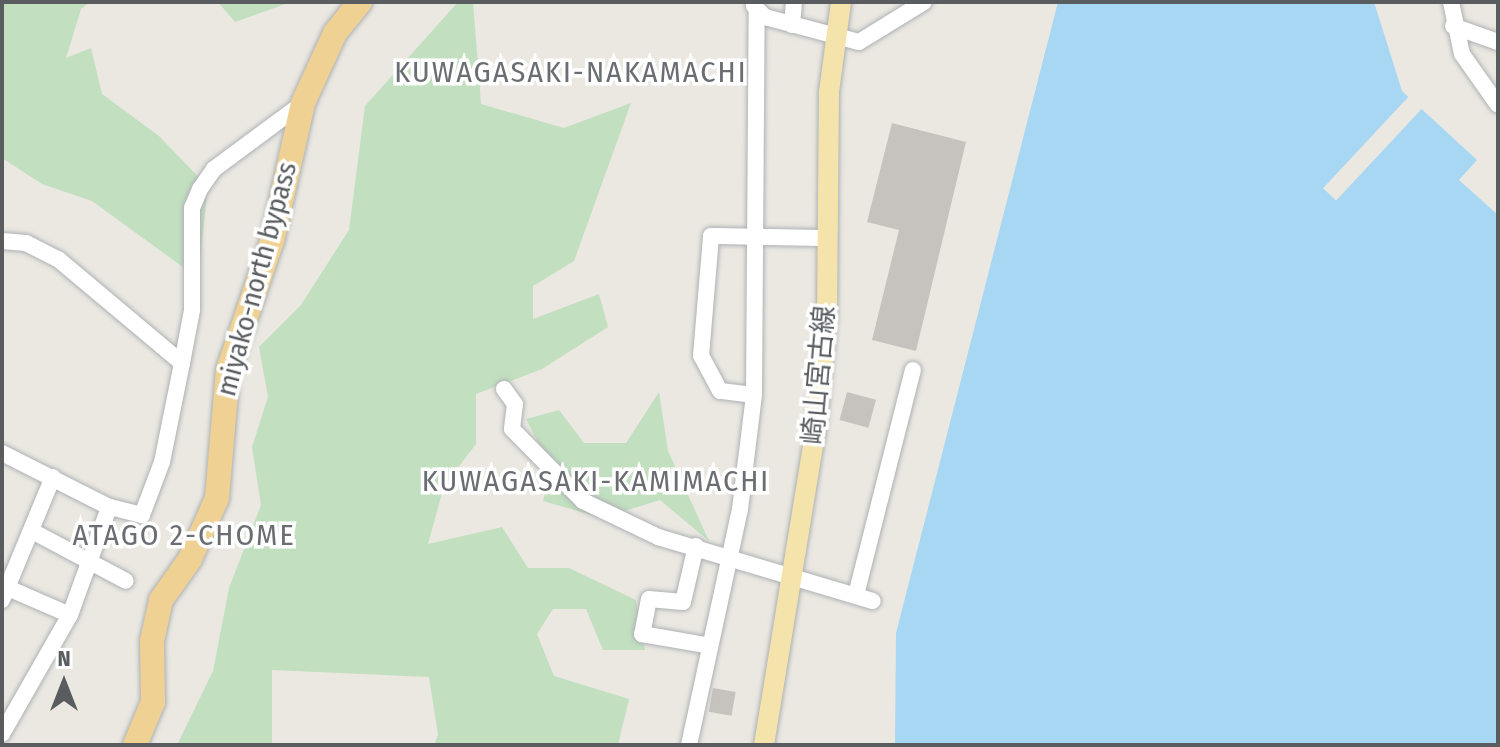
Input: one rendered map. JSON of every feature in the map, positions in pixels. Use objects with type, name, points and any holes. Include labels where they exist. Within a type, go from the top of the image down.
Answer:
[{"type":"highway","name":"miyako-north bypass","points":[[135,745],[153,702],[152,641],[161,600],[190,559],[217,498],[228,370],[272,241],[303,103],[335,33],[360,2]]},
{"type":"main road","name":"崎山宮古線","points":[[764,745],[820,391],[836,36],[841,2]]},
{"type":"street","points":[[792,25],[794,2]]},
{"type":"street","points":[[689,745],[706,645],[729,555],[754,395],[752,236],[755,7],[792,25],[865,41],[924,2]]},
{"type":"street","points":[[1451,2],[1453,26],[1482,90],[1498,105]]},
{"type":"street","points":[[1453,26],[1498,42]]},
{"type":"street","points":[[2,453],[109,507],[142,515],[162,462],[192,310],[192,208],[214,169],[303,103]]},
{"type":"street","points":[[754,395],[720,391],[701,356],[711,236],[827,238]]},
{"type":"street","points":[[2,241],[26,243],[58,259],[182,363]]},
{"type":"street","points":[[856,595],[913,370]]},
{"type":"street","points":[[504,389],[515,404],[512,429],[583,501],[627,525],[793,572],[873,601]]},
{"type":"street","points":[[53,477],[5,594],[70,615]]},
{"type":"street","points":[[2,734],[70,615],[109,507]]},
{"type":"street","points":[[32,531],[126,581]]},
{"type":"street","points":[[696,546],[683,602],[649,599],[642,634],[706,645]]},
{"type":"green space","points":[[2,2],[90,2],[81,9],[66,58],[91,48],[102,94],[159,136],[208,187],[198,278],[92,201],[42,184],[2,158]]},
{"type":"green space","points":[[218,2],[291,2],[235,22]]},
{"type":"green space","points":[[458,2],[473,2],[481,104],[564,128],[631,103],[574,261],[533,286],[533,319],[599,294],[608,327],[542,369],[476,394],[476,444],[444,486],[428,544],[502,527],[528,568],[569,568],[636,600],[645,650],[603,650],[586,609],[553,609],[537,634],[554,676],[629,699],[618,745],[434,745],[438,735],[429,677],[272,670],[272,745],[177,745],[213,671],[229,588],[261,505],[252,447],[268,397],[259,347],[301,305],[349,230],[365,106]]},
{"type":"green space","points":[[659,392],[668,451],[709,541],[660,500],[602,518],[543,501],[551,468],[526,419],[559,410],[584,443],[626,443]]},
{"type":"water","points":[[1058,2],[1374,2],[1402,91],[1477,160],[1459,180],[1498,215],[1498,745],[895,745],[896,633]]},
{"type":"pier","points":[[1411,94],[1424,106],[1336,201],[1323,188]]},
{"type":"building","points":[[892,123],[966,142],[916,351],[872,340],[899,230],[867,222]]},
{"type":"building","points":[[847,392],[876,400],[868,428],[839,420]]},
{"type":"building","points":[[713,688],[736,692],[731,716],[709,712]]},
{"type":"district","name":"KUWAGASAKI-NAKAMACHI","points":[[571,72]]},
{"type":"district","name":"KUWAGASAKI-KAMIMACHI","points":[[596,481]]},
{"type":"district","name":"ATAGO 2-CHOME","points":[[184,535]]}]
